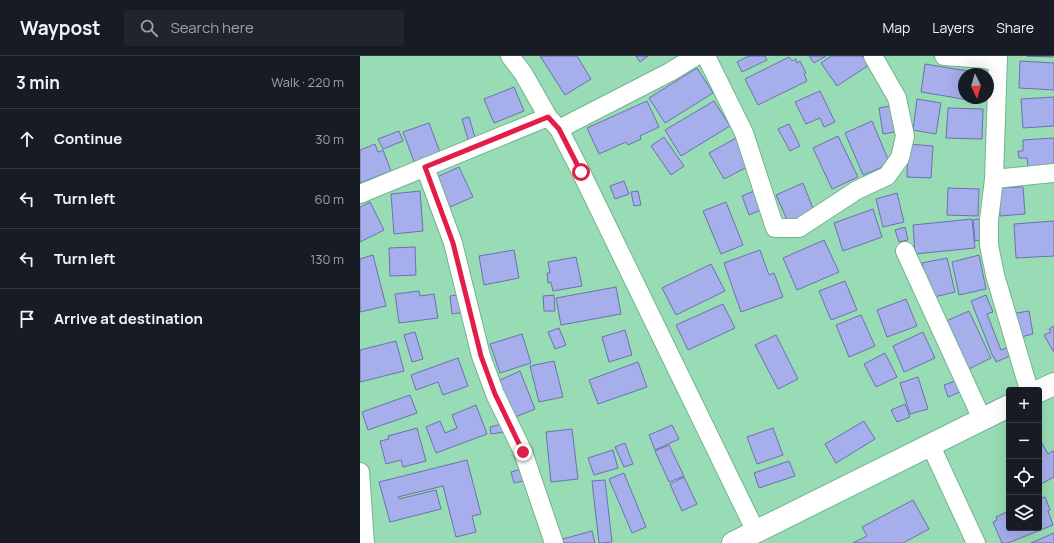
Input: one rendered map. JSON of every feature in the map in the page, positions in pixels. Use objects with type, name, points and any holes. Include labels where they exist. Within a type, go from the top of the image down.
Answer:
[{"type":"main road","points":[[1042,390],[1054,384]]},
{"type":"main road","points":[[735,543],[930,444],[1006,407]]},
{"type":"street","points":[[510,56],[523,73],[553,123],[615,240],[756,532]]},
{"type":"street","points":[[360,194],[425,167],[553,123],[670,72],[696,56]]},
{"type":"street","points":[[706,56],[744,133],[776,228],[799,228],[857,190],[887,176],[900,158],[905,136],[897,98],[873,56]]},
{"type":"street","points":[[944,56],[997,59],[994,179],[989,220],[989,245],[995,275],[1028,387]]},
{"type":"street","points":[[425,167],[453,243],[481,356],[495,394],[523,452],[554,543]]},
{"type":"street","points":[[994,179],[1054,174]]},
{"type":"street","points":[[905,251],[982,419]]},
{"type":"street","points":[[930,444],[976,543]]},
{"type":"street","points":[[360,472],[365,543]]},
{"type":"building","points":[[540,56],[577,56],[591,79],[565,95]]},
{"type":"building","points":[[636,56],[648,56],[640,62]]},
{"type":"building","points":[[749,56],[765,56],[767,60],[742,72],[737,62]]},
{"type":"building","points":[[809,56],[826,56],[814,63]]},
{"type":"building","points":[[831,56],[862,56],[869,65],[837,86],[821,63]]},
{"type":"building","points":[[1027,56],[1053,56],[1053,57]]},
{"type":"building","points":[[789,57],[792,61],[796,59],[797,63],[800,61],[806,73],[804,74],[807,81],[758,105],[745,79]]},
{"type":"building","points":[[1020,61],[1054,63],[1054,90],[1019,88]]},
{"type":"building","points":[[925,64],[958,69],[958,98],[921,92]]},
{"type":"building","points":[[697,68],[713,93],[665,123],[649,98]]},
{"type":"building","points":[[514,87],[524,111],[494,123],[484,99]]},
{"type":"building","points":[[820,91],[835,122],[824,127],[820,118],[806,124],[795,102]]},
{"type":"building","points":[[1054,97],[1054,126],[1023,128],[1021,99]]},
{"type":"building","points":[[917,99],[941,103],[936,134],[913,130]]},
{"type":"building","points":[[647,101],[659,127],[640,136],[641,139],[628,145],[626,142],[599,154],[587,128]]},
{"type":"building","points":[[714,101],[730,126],[681,156],[665,130]]},
{"type":"building","points":[[896,105],[900,131],[883,134],[879,108]]},
{"type":"building","points":[[948,108],[983,109],[982,139],[946,138]]},
{"type":"building","points":[[469,117],[477,144],[470,146],[462,119]]},
{"type":"building","points":[[872,121],[890,164],[863,175],[845,133]]},
{"type":"building","points":[[429,123],[441,155],[415,164],[403,132]]},
{"type":"building","points":[[789,124],[800,146],[790,151],[778,129]]},
{"type":"building","points":[[399,131],[403,141],[383,149],[378,139]]},
{"type":"building","points":[[838,136],[858,177],[832,189],[813,148]]},
{"type":"building","points":[[664,137],[684,166],[671,175],[651,146]]},
{"type":"building","points":[[736,138],[751,165],[724,179],[709,153]]},
{"type":"building","points":[[1054,138],[1054,167],[1028,168],[1027,158],[1019,158],[1018,151],[1023,151],[1023,140]]},
{"type":"building","points":[[375,144],[378,152],[383,150],[391,171],[360,183],[360,150]]},
{"type":"building","points":[[908,144],[933,146],[931,178],[907,177]]},
{"type":"building","points":[[459,167],[473,197],[450,207],[437,177]]},
{"type":"building","points":[[624,181],[629,194],[615,199],[610,186]]},
{"type":"building","points":[[803,183],[814,211],[788,222],[776,195]]},
{"type":"building","points":[[1023,187],[1025,214],[1000,216],[998,188]]},
{"type":"building","points":[[948,188],[979,189],[978,216],[947,215]]},
{"type":"building","points":[[420,191],[423,231],[394,234],[391,194]]},
{"type":"building","points":[[638,191],[641,205],[634,206],[631,192]]},
{"type":"building","points":[[754,191],[761,210],[749,215],[742,196]]},
{"type":"building","points":[[897,193],[904,222],[883,227],[876,199]]},
{"type":"building","points":[[370,202],[384,230],[360,242],[360,207]]},
{"type":"building","points":[[726,202],[743,245],[721,254],[703,211]]},
{"type":"building","points":[[873,209],[882,237],[843,251],[834,223]]},
{"type":"building","points":[[983,218],[986,239],[975,241],[973,220]]},
{"type":"building","points":[[972,219],[975,248],[915,254],[913,225]]},
{"type":"building","points":[[1054,221],[1054,256],[1016,258],[1014,224]]},
{"type":"building","points":[[905,227],[908,240],[899,242],[895,230]]},
{"type":"building","points":[[824,240],[839,272],[797,290],[783,258]]},
{"type":"building","points":[[415,247],[416,275],[390,276],[389,248]]},
{"type":"building","points":[[514,250],[519,278],[484,285],[479,256]]},
{"type":"building","points":[[760,250],[769,275],[774,273],[783,297],[741,312],[724,263]]},
{"type":"building","points":[[373,255],[386,306],[360,312],[360,259]]},
{"type":"building","points":[[979,255],[986,289],[959,295],[952,262]]},
{"type":"building","points":[[576,257],[582,286],[553,291],[551,282],[548,283],[547,273],[550,273],[548,262]]},
{"type":"building","points":[[947,258],[955,292],[930,298],[922,263]]},
{"type":"building","points":[[711,264],[725,291],[676,315],[662,288]]},
{"type":"building","points":[[845,281],[857,310],[831,320],[819,291]]},
{"type":"building","points":[[616,287],[621,314],[561,325],[556,298]]},
{"type":"building","points":[[419,291],[420,296],[434,294],[438,318],[399,323],[395,294]]},
{"type":"building","points":[[464,294],[466,312],[452,314],[450,296]]},
{"type":"building","points":[[554,295],[555,311],[544,311],[543,296]]},
{"type":"building","points":[[986,295],[993,312],[987,314],[1001,350],[1008,347],[1012,355],[996,362],[971,301]]},
{"type":"building","points":[[906,299],[917,326],[887,337],[877,310]]},
{"type":"building","points":[[723,304],[735,328],[688,350],[676,325]]},
{"type":"building","points":[[969,311],[991,358],[967,370],[944,322]]},
{"type":"building","points":[[1029,311],[1033,334],[1021,337],[1016,313]]},
{"type":"building","points":[[861,315],[875,346],[849,357],[836,325]]},
{"type":"building","points":[[1054,326],[1053,351],[1044,335],[1051,332],[1049,329]]},
{"type":"building","points":[[559,328],[566,345],[555,349],[548,332]]},
{"type":"building","points":[[625,330],[632,355],[609,362],[602,337]]},
{"type":"building","points":[[415,332],[423,359],[412,362],[404,335]]},
{"type":"building","points":[[923,332],[935,358],[904,372],[893,346]]},
{"type":"building","points":[[522,334],[531,363],[500,373],[490,344]]},
{"type":"building","points":[[776,335],[798,379],[778,389],[755,345]]},
{"type":"building","points":[[396,341],[404,371],[360,382],[360,350]]},
{"type":"building","points":[[885,353],[897,377],[876,387],[864,364]]},
{"type":"building","points":[[458,358],[468,386],[443,395],[438,382],[416,390],[411,375]]},
{"type":"building","points":[[554,361],[563,397],[539,402],[530,366]]},
{"type":"building","points":[[638,362],[647,387],[598,404],[589,380]]},
{"type":"building","points":[[520,371],[535,409],[513,418],[498,381]]},
{"type":"building","points":[[918,377],[928,409],[910,414],[900,383]]},
{"type":"building","points":[[955,381],[960,392],[948,397],[944,385]]},
{"type":"building","points":[[410,395],[417,413],[368,430],[362,412]]},
{"type":"building","points":[[905,404],[910,417],[897,422],[891,410]]},
{"type":"building","points":[[476,405],[487,434],[436,453],[426,427],[440,421],[445,433],[457,428],[452,415]]},
{"type":"building","points":[[864,421],[875,439],[836,463],[825,444]]},
{"type":"building","points":[[502,424],[504,432],[491,434],[490,427]]},
{"type":"building","points":[[672,425],[679,439],[655,450],[649,435]]},
{"type":"building","points":[[417,428],[426,461],[403,467],[401,460],[386,464],[380,441],[389,439],[388,436]]},
{"type":"building","points":[[773,428],[783,455],[757,464],[747,437]]},
{"type":"building","points":[[572,429],[578,479],[551,482],[546,432]]},
{"type":"building","points":[[625,443],[633,464],[624,467],[615,447]]},
{"type":"building","points":[[1042,443],[1048,454],[1053,451],[1054,452],[1054,477],[1042,483]]},
{"type":"building","points":[[669,445],[684,476],[669,482],[655,451]]},
{"type":"building","points":[[613,450],[618,468],[594,475],[588,458]]},
{"type":"building","points":[[467,460],[481,514],[472,516],[476,532],[456,537],[443,486],[398,497],[399,499],[436,490],[441,509],[390,522],[379,482]]},
{"type":"building","points":[[789,461],[795,476],[759,488],[754,473]]},
{"type":"building","points":[[525,468],[528,480],[514,483],[511,472]]},
{"type":"building","points":[[624,473],[646,527],[632,533],[609,479]]},
{"type":"building","points":[[684,477],[697,504],[682,511],[670,484]]},
{"type":"building","points":[[605,480],[612,542],[599,543],[592,481]]},
{"type":"building","points":[[1045,497],[1050,510],[1048,511],[1053,525],[1042,529],[1042,498]]},
{"type":"building","points":[[913,500],[929,529],[903,543],[853,543],[867,536],[862,527]]},
{"type":"building","points":[[1006,512],[1006,531],[1038,531],[1008,543],[1002,543],[993,522],[997,520],[996,517]]},
{"type":"building","points":[[592,531],[595,543],[559,543],[559,540]]},
{"type":"building","points":[[1054,533],[1054,543],[1031,543]]},
{"type":"route","points":[[523,452],[488,377],[481,356],[453,243],[425,167],[548,117],[559,129],[581,172]]}]
